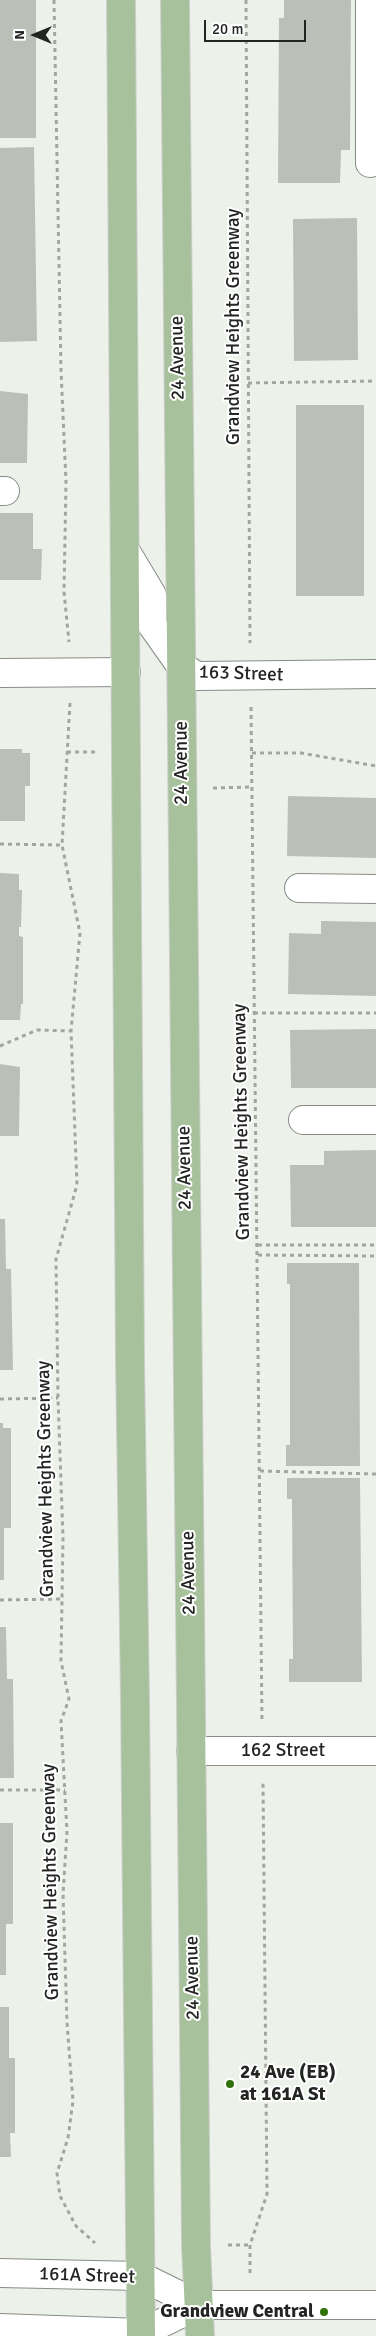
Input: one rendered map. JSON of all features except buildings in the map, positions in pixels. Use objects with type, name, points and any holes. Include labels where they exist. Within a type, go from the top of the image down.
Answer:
[{"type":"main road","points":[[122,0],[130,1360],[141,2334]]},
{"type":"main road","name":"24 Avenue","points":[[175,0],[196,2245],[200,2336]]},
{"type":"street","points":[[370,0],[373,78],[370,163]]},
{"type":"street","name":"163 Street","points":[[125,550],[152,595],[152,625],[181,666],[197,676],[376,674]]},
{"type":"street","points":[[0,673],[126,672]]},
{"type":"street","points":[[299,888],[376,889]]},
{"type":"street","points":[[303,1120],[376,1120]]},
{"type":"street","name":"162 Street","points":[[191,1751],[376,1752]]},
{"type":"street","name":"161A Street","points":[[0,2274],[140,2276],[199,2305],[376,2305]]},
{"type":"street","name":"161A Street","points":[[0,2328],[141,2334],[199,2305]]},
{"type":"path","points":[[54,0],[61,360],[66,482],[64,592],[68,639]]},
{"type":"path","name":"Grandview Heights Greenway","points":[[246,0],[250,647]]},
{"type":"path","points":[[248,383],[376,381]]},
{"type":"path","name":"Grandview Heights Greenway","points":[[251,699],[262,1726]]},
{"type":"path","name":"Grandview Heights Greenway","points":[[70,700],[62,845],[80,933],[71,1031],[77,1185],[56,1259],[63,1538],[61,1661],[69,1699],[61,1721],[67,1832],[63,1894],[67,2023],[72,2101],[68,2138],[56,2173],[60,2196],[76,2226],[98,2246]]},
{"type":"path","points":[[67,752],[94,752]]},
{"type":"path","points":[[252,753],[301,753],[376,766]]},
{"type":"path","points":[[210,788],[252,787]]},
{"type":"path","points":[[0,844],[62,845]]},
{"type":"path","points":[[254,1013],[376,1013]]},
{"type":"path","points":[[0,1046],[37,1030],[71,1031]]},
{"type":"path","points":[[258,1244],[376,1244]]},
{"type":"path","points":[[258,1255],[376,1256]]},
{"type":"path","points":[[0,1399],[58,1398]]},
{"type":"path","points":[[260,1471],[376,1474]]},
{"type":"path","points":[[0,1600],[62,1599]]},
{"type":"path","points":[[250,2245],[267,2194],[263,1779]]},
{"type":"path","points":[[0,1790],[65,1790]]},
{"type":"place","name":"24 Ave (EB) at 161A St","points":[[230,2084]]},
{"type":"place","name":"Grandview Central","points":[[324,2312]]}]
